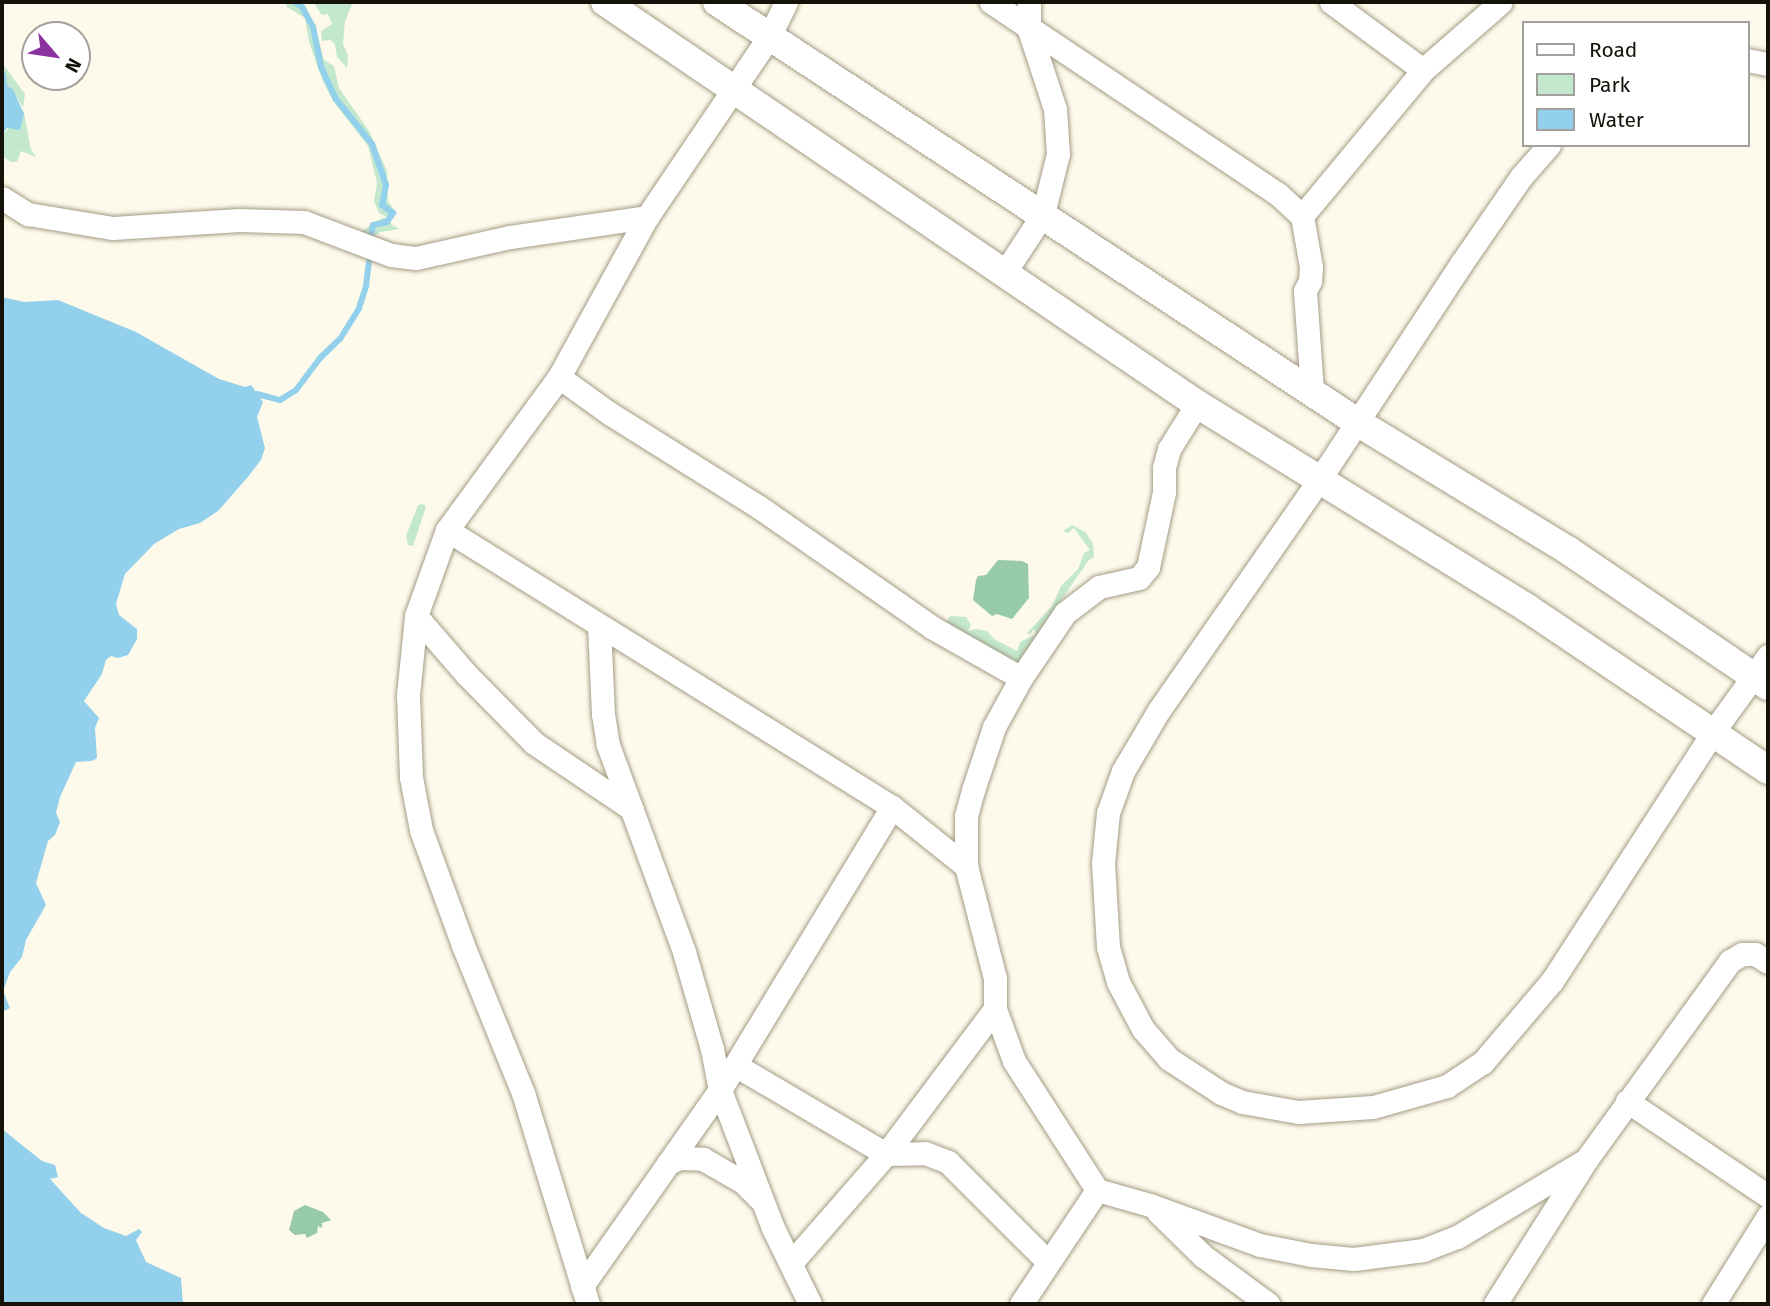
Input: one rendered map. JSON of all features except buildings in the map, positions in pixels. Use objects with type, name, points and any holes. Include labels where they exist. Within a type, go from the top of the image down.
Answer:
[{"type":"main road","points":[[605,2],[1197,404],[1527,608],[1768,770]]},
{"type":"main road","points":[[717,2],[1357,422],[1763,673]]},
{"type":"street","points":[[585,1295],[523,1093],[463,945],[421,830],[411,776],[408,695],[416,616],[447,530],[559,377],[647,217],[769,37],[786,2]]},
{"type":"street","points":[[991,2],[1029,30],[1278,194],[1302,216],[1311,267],[1305,291],[1312,390]]},
{"type":"street","points":[[1005,272],[1043,214],[1058,154],[1055,109],[1029,30],[1029,2]]},
{"type":"street","points":[[1302,216],[1423,70],[1501,2]]},
{"type":"street","points":[[1346,6],[1423,70]]},
{"type":"street","points":[[1749,60],[1768,64]]},
{"type":"street","points":[[1547,147],[1521,177],[1468,253],[1320,480],[1159,710],[1123,771],[1108,813],[1103,863],[1108,947],[1118,982],[1143,1029],[1169,1059],[1220,1093],[1242,1102],[1298,1112],[1373,1107],[1447,1086],[1483,1062],[1552,981],[1713,732],[1763,673]]},
{"type":"street","points":[[2,198],[28,214],[113,228],[239,220],[304,222],[391,255],[416,258],[510,237],[647,217]]},
{"type":"street","points":[[559,377],[619,419],[759,506],[933,628],[1021,678]]},
{"type":"street","points":[[1197,404],[1168,449],[1164,468],[1164,492],[1148,567],[1139,578],[1118,580],[1085,595],[1065,613],[1043,650],[1021,678],[994,727],[973,790],[966,816],[966,866],[995,978],[995,1009],[1014,1061],[1097,1190],[1150,1205],[1260,1245],[1354,1259],[1398,1255],[1457,1237],[1586,1160]]},
{"type":"street","points":[[447,530],[892,807],[966,866]]},
{"type":"street","points":[[416,616],[467,675],[534,743],[632,809]]},
{"type":"street","points":[[599,626],[603,714],[608,745],[684,952],[712,1049],[720,1090],[762,1200],[810,1304]]},
{"type":"street","points":[[585,1295],[668,1163],[720,1090],[892,807]]},
{"type":"street","points":[[1495,1304],[1586,1160],[1730,961],[1742,954],[1755,954],[1768,962]]},
{"type":"street","points":[[791,1263],[886,1154],[995,1009]]},
{"type":"street","points":[[735,1065],[886,1154],[925,1153],[948,1162],[1048,1262]]},
{"type":"street","points":[[1627,1101],[1768,1196]]},
{"type":"street","points":[[668,1163],[680,1158],[703,1159],[743,1182],[762,1200]]},
{"type":"street","points":[[1021,1304],[1097,1190]]},
{"type":"street","points":[[1150,1205],[1203,1256],[1268,1304]]},
{"type":"street","points":[[1713,1304],[1768,1216]]},
{"type":"green space","points":[[286,2],[298,2],[305,6],[315,25],[324,60],[334,66],[339,88],[369,131],[387,171],[388,201],[396,212],[389,219],[392,225],[400,229],[380,232],[373,238],[360,232],[382,218],[388,218],[379,213],[374,201],[377,183],[368,146],[333,101],[323,82],[309,42],[305,18],[287,7]]},
{"type":"green space","points":[[313,2],[353,2],[345,21],[343,44],[348,55],[347,68],[337,57],[335,44],[330,40],[322,41],[321,31],[332,24],[328,14],[322,15]]},
{"type":"green space","points":[[2,63],[25,94],[23,108],[13,90],[7,86]]},
{"type":"green space","points":[[23,108],[31,150],[36,157],[21,151],[17,162],[11,162],[2,156],[2,134],[23,117]]},
{"type":"green space","points":[[418,505],[426,506],[413,546],[408,545],[406,536]]},
{"type":"green space","points":[[1072,525],[1085,532],[1093,543],[1094,557],[1088,561],[1019,662],[1011,661],[946,623],[950,616],[966,617],[971,625],[968,631],[987,631],[994,639],[1017,651],[1020,642],[1036,634],[1034,629],[1030,635],[1027,633],[1052,606],[1061,586],[1078,569],[1084,553],[1090,550],[1074,528],[1068,533],[1063,531]]},
{"type":"green space","points":[[998,560],[1022,561],[1028,564],[1029,598],[1012,619],[997,614],[992,616],[973,600],[978,576],[986,575]]},
{"type":"green space","points":[[305,1205],[323,1212],[331,1220],[322,1223],[322,1228],[318,1226],[317,1233],[307,1238],[305,1234],[295,1235],[289,1230],[294,1211]]},
{"type":"water","points":[[2,70],[6,74],[7,86],[13,89],[24,114],[20,130],[7,128],[2,134]]},
{"type":"water","points":[[2,297],[24,302],[58,300],[136,332],[219,379],[245,387],[251,385],[263,402],[257,417],[265,448],[261,460],[218,511],[200,523],[179,529],[154,544],[125,574],[116,604],[119,615],[137,629],[137,639],[128,655],[118,658],[111,656],[106,660],[102,674],[84,701],[99,718],[95,728],[97,758],[76,762],[60,797],[56,813],[60,822],[55,835],[48,841],[36,883],[46,905],[26,940],[22,957],[10,972],[3,991],[10,1008],[2,1012]]},
{"type":"water","points":[[2,1129],[42,1161],[55,1165],[58,1177],[50,1179],[81,1213],[104,1228],[126,1236],[139,1229],[142,1232],[136,1240],[146,1262],[181,1278],[183,1304],[2,1304]]},
{"type":"waterway","points":[[295,2],[302,7],[313,27],[321,67],[336,99],[372,144],[386,185],[382,205],[393,213],[387,222],[373,225],[370,241]]},
{"type":"waterway","points":[[257,394],[280,400],[296,390],[320,358],[340,339],[359,308],[366,286],[370,252]]}]
